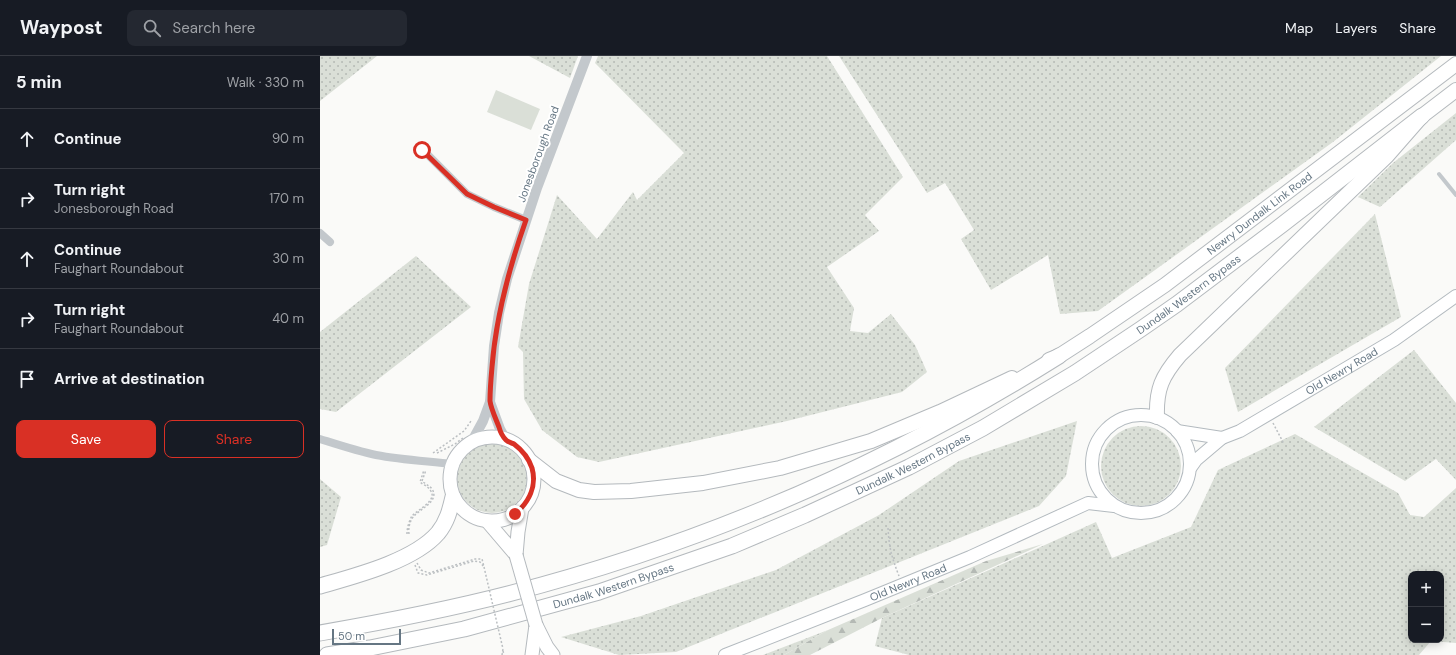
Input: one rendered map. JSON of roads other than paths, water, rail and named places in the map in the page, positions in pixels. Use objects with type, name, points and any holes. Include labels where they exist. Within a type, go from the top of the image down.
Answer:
[{"type":"highway","name":"Newry Dundalk Link Road","points":[[529,460],[556,481],[579,490],[594,492],[631,491],[703,483],[780,468],[871,441],[940,412],[1059,356],[1096,332],[1164,284],[1456,64]]},
{"type":"highway","points":[[1156,417],[1157,397],[1161,381],[1168,368],[1387,156],[1422,116],[1456,90]]},
{"type":"highway","name":"Dundalk Western Bypass","points":[[327,655],[370,648],[464,628],[599,592],[732,546],[818,509],[909,467],[983,428],[1075,373],[1153,321],[1283,224],[1422,116]]},
{"type":"highway","name":"Dundalk Western Bypass","points":[[320,633],[418,615],[508,594],[592,570],[743,518],[818,486],[898,448],[990,397],[1059,356]]},
{"type":"highway","points":[[320,586],[401,559],[424,545],[437,534],[447,519],[453,496]]},
{"type":"main road","name":"Old Newry Road","points":[[1191,467],[1196,460],[1222,438],[1240,431],[1394,340],[1456,296]]},
{"type":"main road","points":[[1094,480],[1088,503],[1114,506],[1130,513],[1148,514],[1164,509],[1178,498],[1187,484],[1191,467],[1189,450],[1182,436],[1171,424],[1156,417],[1141,414],[1126,417],[1112,424],[1101,435],[1094,450],[1092,465],[1094,480],[1102,494],[1114,506]]},
{"type":"main road","points":[[1177,431],[1222,438]]},
{"type":"main road","points":[[489,438],[506,440],[522,450],[529,460],[532,469],[533,486],[528,501],[515,514],[504,519],[487,521],[476,518],[466,513],[453,496],[450,487],[450,476],[453,464],[468,440],[489,438]]},
{"type":"main road","name":"Old Newry Road","points":[[725,655],[970,557],[1088,503]]},
{"type":"main road","points":[[522,508],[516,555],[536,625],[547,647],[553,655]]},
{"type":"main road","points":[[487,521],[516,555]]},
{"type":"main road","points":[[532,655],[536,625]]},
{"type":"street","name":"Jonesborough Road","points":[[468,440],[483,421],[490,402],[494,346],[499,313],[509,271],[526,220],[587,56]]},
{"type":"street","points":[[422,150],[467,194],[526,220]]},
{"type":"street","points":[[320,233],[330,242]]},
{"type":"street","name":"Jonesborough Road","points":[[490,402],[500,429],[506,440]]},
{"type":"street","points":[[320,439],[376,455],[431,459],[453,464]]},
{"type":"lane","points":[[1438,174],[1456,195]]}]
